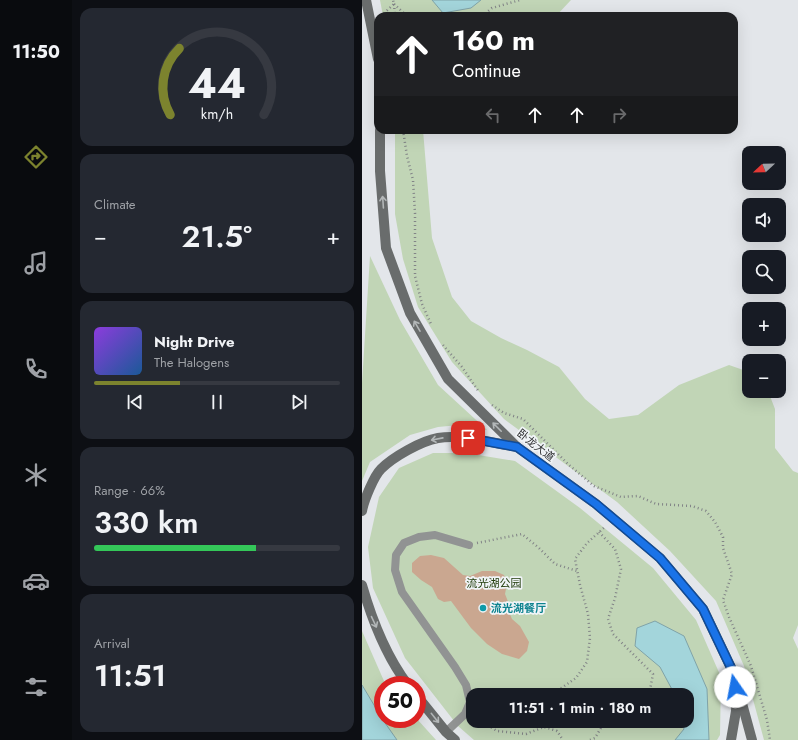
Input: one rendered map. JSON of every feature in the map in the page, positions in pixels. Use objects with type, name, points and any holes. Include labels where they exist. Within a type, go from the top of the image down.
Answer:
[{"type":"main road","points":[[366,0],[374,39]]},
{"type":"main road","name":"卧龙大道","points":[[380,134],[380,171],[386,248],[410,313],[448,379],[517,447],[596,504],[660,558],[703,609],[734,674],[752,740]]},
{"type":"main road","points":[[362,511],[365,499],[380,470],[410,448],[438,438],[468,438],[517,447]]},
{"type":"main road","points":[[362,586],[369,612],[396,669],[401,676]]},
{"type":"main road","points":[[731,740],[736,711],[734,674]]},
{"type":"main road","points":[[426,707],[454,740]]},
{"type":"lane","points":[[446,732],[464,714],[470,702],[466,685],[402,592],[395,570],[396,555],[404,543],[419,537],[435,535],[469,546]]},
{"type":"path","points":[[393,0],[394,12]]},
{"type":"path","points":[[487,12],[492,8],[520,0]]},
{"type":"path","points":[[385,12],[394,4]]},
{"type":"path","points":[[394,4],[403,12]]},
{"type":"path","points":[[404,134],[413,180],[415,213],[415,276],[422,304],[432,325]]},
{"type":"path","points":[[438,339],[462,367],[481,394]]},
{"type":"path","points":[[491,404],[504,413],[523,419],[569,465],[594,486],[621,497],[638,496],[656,504],[692,506],[706,511],[715,522],[723,536],[723,548],[732,574],[723,600],[728,617],[751,666],[767,720],[770,740]]},
{"type":"path","points":[[561,688],[576,678],[587,662],[590,638],[588,614],[575,559],[587,543],[614,519]]},
{"type":"path","points":[[599,532],[615,549],[621,569],[615,598],[608,619],[611,629],[613,634],[653,674],[650,688]]},
{"type":"path","points":[[469,546],[490,540],[522,534],[555,564],[577,571]]},
{"type":"path","points":[[492,728],[497,731],[526,734],[541,728]]},
{"type":"path","points":[[547,728],[557,731],[563,740]]},
{"type":"path","points":[[590,740],[595,738],[601,728]]},
{"type":"green space","points":[[380,0],[571,0],[560,12],[382,12]]},
{"type":"green space","points":[[395,134],[423,134],[432,238],[452,297],[471,321],[559,367],[585,399],[609,419],[638,415],[679,385],[729,365],[742,370],[742,398],[771,398],[775,409],[775,448],[793,471],[798,473],[798,625],[793,638],[798,649],[798,740],[764,740],[744,666],[716,601],[670,551],[617,502],[504,419],[452,362],[418,307],[403,259],[395,214]]},
{"type":"green space","points":[[370,256],[400,320],[438,385],[487,430],[459,425],[438,427],[410,435],[370,462],[362,481],[362,383]]},
{"type":"green space","name":"流光湖公园","points":[[433,453],[466,453],[515,461],[580,508],[653,568],[696,620],[721,677],[720,735],[717,740],[474,740],[458,726],[426,685],[426,676],[419,676],[405,658],[373,588],[368,547],[379,497],[399,468]]},
{"type":"green space","points":[[362,631],[382,676],[374,676],[374,728],[425,728],[436,740],[362,740]]},
{"type":"water","points":[[432,0],[481,0],[471,8],[442,12]]},
{"type":"water","points":[[655,621],[684,636],[707,689],[709,740],[675,740],[684,728],[694,728],[694,688],[671,688],[660,667],[635,646],[637,628]]},
{"type":"water","points":[[362,685],[374,705],[374,728],[389,728],[397,740],[362,740]]},
{"type":"building","name":"流光湖餐厅","points":[[431,555],[444,558],[463,575],[470,576],[482,571],[495,571],[504,575],[507,584],[505,594],[509,604],[509,612],[512,619],[520,626],[529,642],[527,651],[519,659],[502,654],[487,644],[471,628],[451,601],[444,602],[438,599],[432,587],[412,572],[412,563],[420,556]]},
{"type":"place","name":"流光湖餐厅","points":[[483,608]]},
{"type":"route","points":[[468,438],[517,447],[596,504],[660,558],[703,609],[734,674],[735,687]]}]
